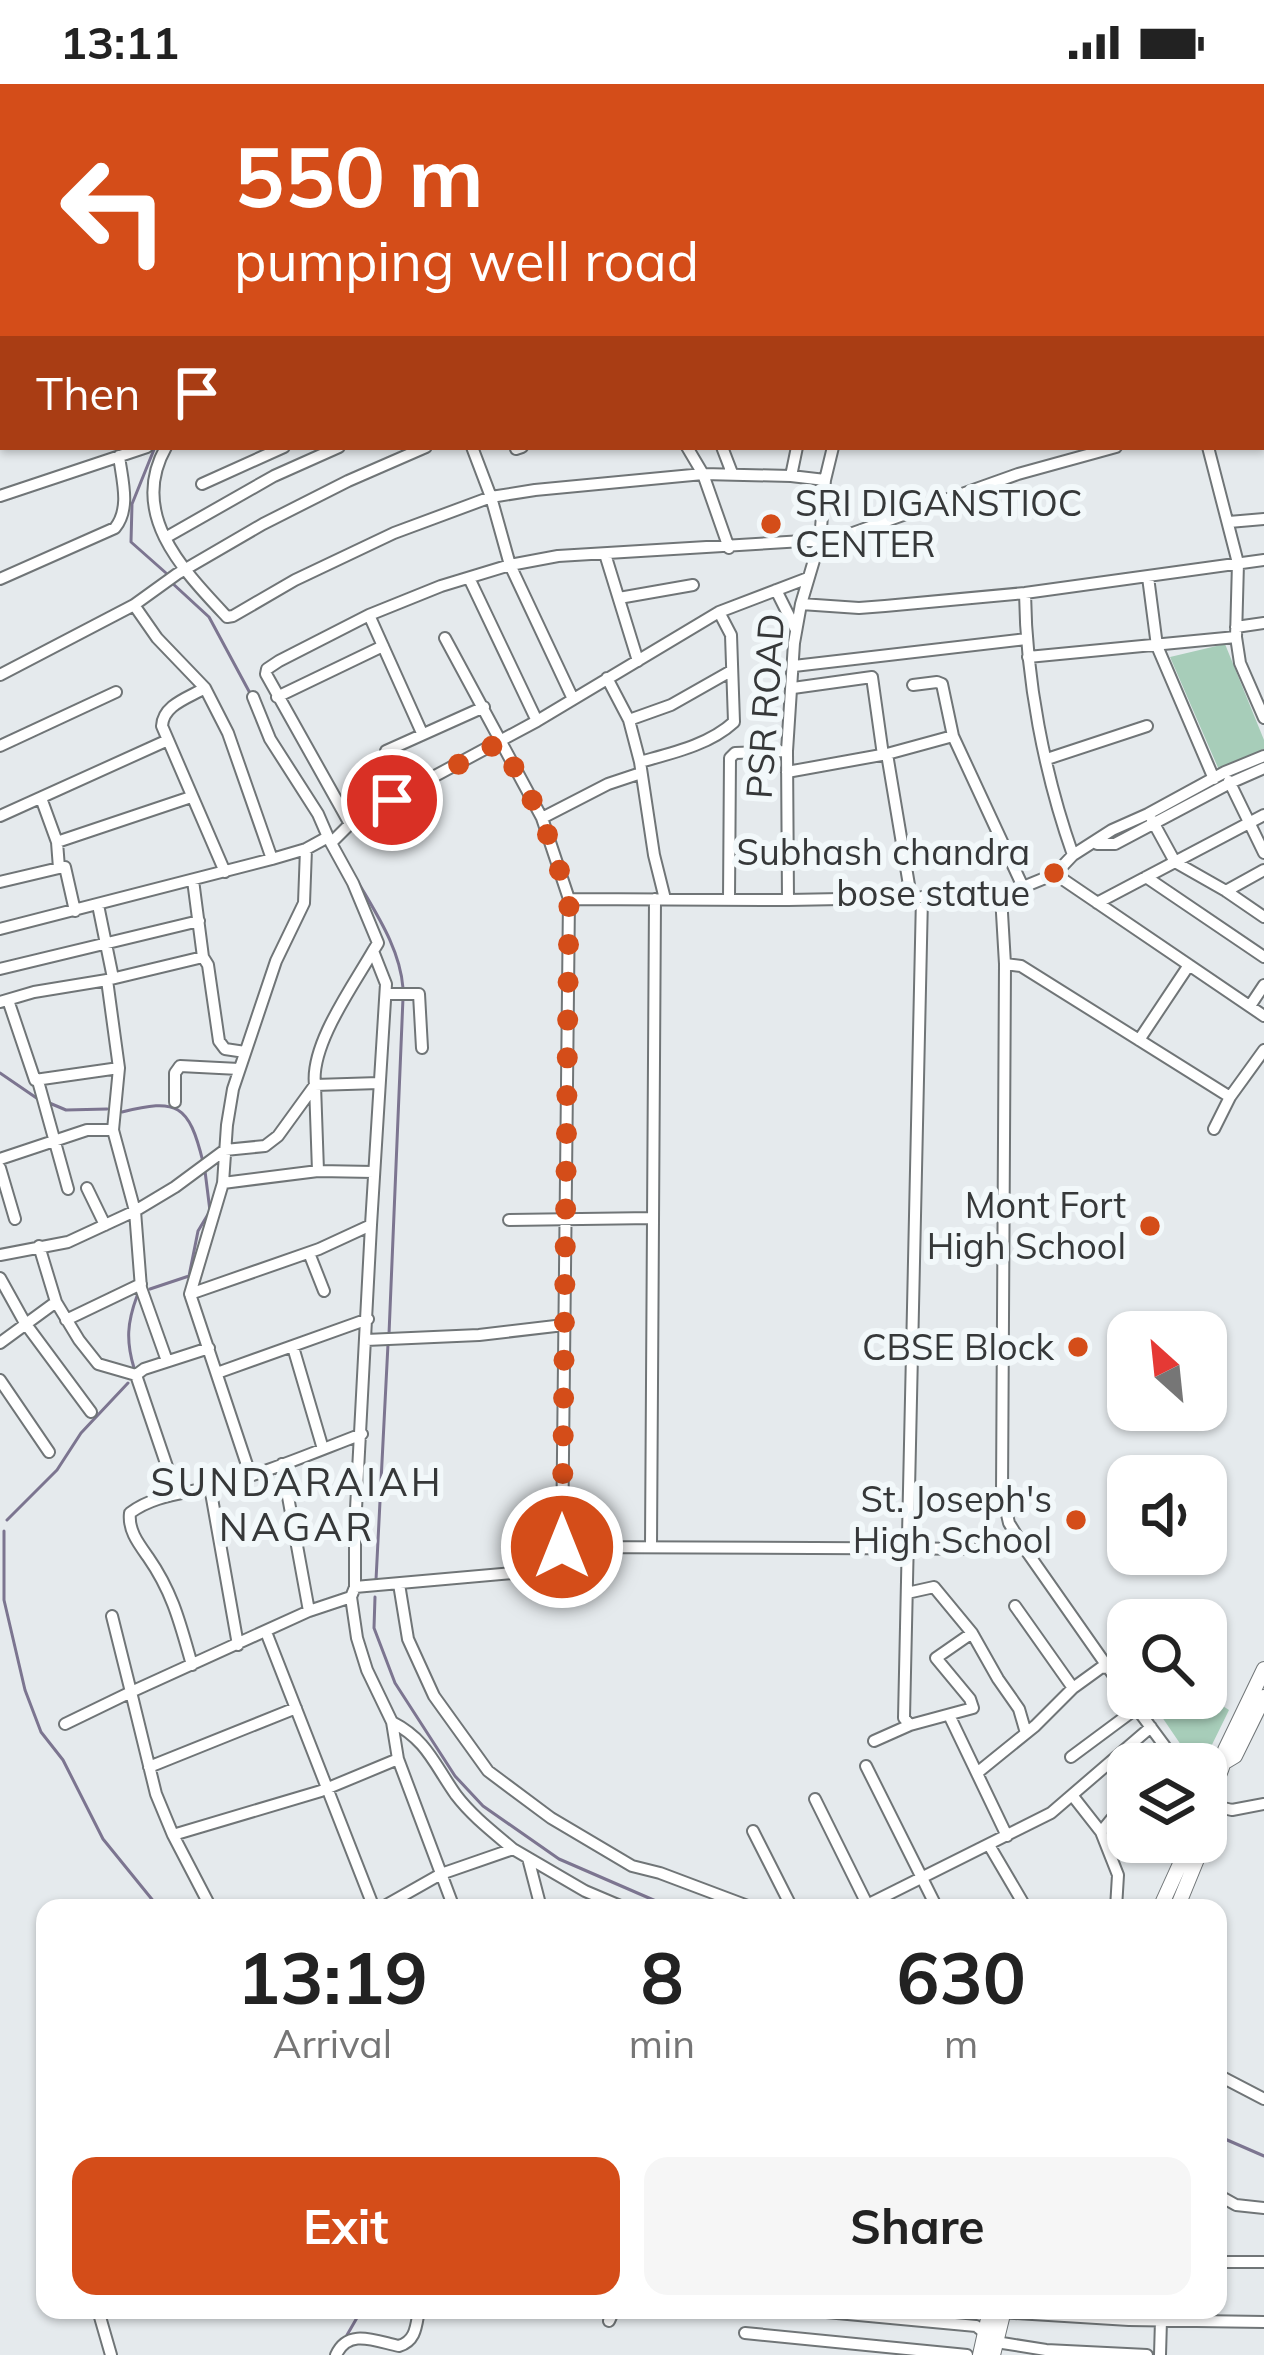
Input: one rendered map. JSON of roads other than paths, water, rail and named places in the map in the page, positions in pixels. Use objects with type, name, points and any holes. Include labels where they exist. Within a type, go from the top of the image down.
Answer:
[{"type":"main road","points":[[1227,1746],[1264,1669]]},
{"type":"main road","points":[[1227,1761],[1235,1756],[1264,1697]]},
{"type":"main road","points":[[1164,1899],[1180,1863]]},
{"type":"main road","points":[[1181,1899],[1196,1863]]},
{"type":"main road","points":[[980,2355],[992,2343]]},
{"type":"street","points":[[104,450],[106,461]]},
{"type":"street","points":[[0,496],[138,450]]},
{"type":"street","points":[[164,450],[152,488],[165,538],[180,572],[226,617],[394,533],[491,497],[703,474],[825,479]]},
{"type":"street","points":[[202,484],[277,450]]},
{"type":"street","points":[[165,538],[274,476],[332,450]]},
{"type":"street","points":[[0,675],[134,605],[180,572],[284,513],[420,450]]},
{"type":"street","points":[[473,450],[511,565],[573,699]]},
{"type":"street","points":[[689,450],[703,474],[729,548]]},
{"type":"street","points":[[723,450],[732,473]]},
{"type":"street","points":[[791,476],[796,450]]},
{"type":"street","name":"PSR ROAD","points":[[788,900],[787,751],[796,631],[820,540],[831,450]]},
{"type":"street","points":[[318,1171],[314,1066],[378,943],[267,669],[369,615],[511,565],[558,556],[836,539],[1018,474],[1105,450]]},
{"type":"street","points":[[1209,450],[1238,562],[1240,663],[1264,718]]},
{"type":"street","points":[[0,579],[115,528],[124,508],[119,456]]},
{"type":"street","points":[[1228,522],[1264,519]]},
{"type":"street","points":[[605,554],[638,661]]},
{"type":"street","points":[[801,604],[860,608],[1264,560]]},
{"type":"street","points":[[1148,577],[1157,646],[1264,854]]},
{"type":"street","points":[[469,578],[537,721]]},
{"type":"street","points":[[0,928],[306,849],[537,721],[718,612],[808,578]]},
{"type":"street","points":[[619,598],[693,585]]},
{"type":"street","points":[[776,590],[796,631]]},
{"type":"street","points":[[1025,592],[1028,657],[1047,760],[1073,855]]},
{"type":"street","points":[[134,605],[157,638],[206,688],[228,733],[272,859]]},
{"type":"street","points":[[542,818],[734,722],[730,634],[718,612]]},
{"type":"street","points":[[369,615],[422,733]]},
{"type":"street","points":[[1028,657],[1157,646],[1264,623]]},
{"type":"street","points":[[64,1724],[357,1590],[558,1569],[562,1547],[569,899],[542,818],[446,638]]},
{"type":"street","points":[[794,666],[1026,640]]},
{"type":"street","points":[[277,697],[382,646]]},
{"type":"street","points":[[629,720],[670,705],[731,671]]},
{"type":"street","points":[[793,688],[872,677],[916,897],[904,1718],[910,1725]]},
{"type":"street","points":[[607,678],[629,720],[641,768],[660,899],[651,1546]]},
{"type":"street","points":[[913,685],[942,685],[953,736],[1023,887]]},
{"type":"street","points":[[206,688],[167,710],[162,727],[225,872]]},
{"type":"street","points":[[0,746],[116,692]]},
{"type":"street","points":[[253,697],[270,739],[336,836]]},
{"type":"street","points":[[386,751],[484,707]]},
{"type":"street","points":[[1047,760],[1147,726]]},
{"type":"street","points":[[787,772],[953,736]]},
{"type":"street","points":[[0,816],[168,740]]},
{"type":"street","points":[[729,899],[730,758],[735,753],[787,751]]},
{"type":"street","points":[[569,899],[1001,896],[1054,874],[1093,844],[1115,844],[1264,756]]},
{"type":"street","points":[[1223,778],[1264,768]]},
{"type":"street","points":[[57,842],[191,797]]},
{"type":"street","points":[[41,799],[57,842],[58,868]]},
{"type":"street","points":[[1097,902],[1264,815]]},
{"type":"street","points":[[1151,819],[1175,862],[1264,917]]},
{"type":"street","points":[[250,1474],[190,1294],[223,1183],[220,1154],[238,1069],[276,961],[304,903],[306,849]]},
{"type":"street","points":[[0,882],[65,866],[75,911]]},
{"type":"street","points":[[1226,891],[1264,870]]},
{"type":"street","points":[[1054,874],[1264,1016]]},
{"type":"street","points":[[1146,877],[1264,956]]},
{"type":"street","points":[[194,880],[219,1041],[225,1048],[245,1052]]},
{"type":"street","points":[[1001,896],[1005,964],[1002,1493],[1009,1523],[1025,1550],[1107,1667]]},
{"type":"street","points":[[98,905],[118,1068],[112,1130],[135,1211],[141,1284],[166,1361]]},
{"type":"street","points":[[0,969],[199,921]]},
{"type":"street","points":[[373,951],[386,984],[398,994],[419,994],[422,1048]]},
{"type":"street","points":[[68,1190],[38,1082],[4,1001],[203,957]]},
{"type":"street","points":[[1005,964],[1022,966],[1230,1097]]},
{"type":"street","points":[[1139,1040],[1189,965]]},
{"type":"street","points":[[1250,1006],[1264,985]]},
{"type":"street","points":[[398,994],[379,1082],[355,1528],[357,1638],[392,1722],[398,1760],[451,1899]]},
{"type":"street","points":[[1214,1129],[1230,1097],[1264,1051]]},
{"type":"street","points":[[175,1102],[175,1073],[180,1066],[238,1069]]},
{"type":"street","points":[[38,1082],[118,1068]]},
{"type":"street","points":[[0,1255],[68,1242],[135,1211],[220,1154],[271,1142],[315,1085],[379,1082]]},
{"type":"street","points":[[15,1219],[0,1164],[87,1130],[112,1130]]},
{"type":"street","points":[[223,1183],[318,1171],[374,1172]]},
{"type":"street","points":[[87,1189],[105,1225]]},
{"type":"street","points":[[508,1220],[653,1218]]},
{"type":"street","points":[[190,1294],[309,1253],[370,1225]]},
{"type":"street","points":[[39,1246],[56,1302],[98,1364],[136,1375]]},
{"type":"street","points":[[309,1253],[324,1291]]},
{"type":"street","points":[[0,1278],[25,1323],[91,1412]]},
{"type":"street","points":[[66,1320],[141,1284]]},
{"type":"street","points":[[0,1343],[56,1302]]},
{"type":"street","points":[[217,1372],[368,1319]]},
{"type":"street","points":[[366,1340],[564,1325]]},
{"type":"street","points":[[292,1347],[322,1449]]},
{"type":"street","points":[[136,1375],[209,1348]]},
{"type":"street","points":[[136,1375],[176,1492]]},
{"type":"street","points":[[0,1380],[49,1452]]},
{"type":"street","points":[[192,1665],[170,1590],[134,1537],[128,1518],[137,1508],[176,1492],[210,1487],[362,1434]]},
{"type":"street","points":[[283,1464],[309,1611]]},
{"type":"street","points":[[210,1487],[238,1645]]},
{"type":"street","points":[[562,1547],[1025,1550]]},
{"type":"street","points":[[399,1583],[408,1639],[434,1696],[488,1771],[551,1818],[632,1866],[729,1899]]},
{"type":"street","points":[[908,1593],[934,1587],[972,1633],[1019,1708],[1026,1732]]},
{"type":"street","points":[[1015,1606],[1073,1688]]},
{"type":"street","points":[[112,1616],[156,1793],[206,1899]]},
{"type":"street","points":[[266,1632],[374,1899]]},
{"type":"street","points":[[874,1741],[910,1725],[971,1711],[973,1706],[936,1658],[972,1633]]},
{"type":"street","points":[[977,1773],[1073,1688],[1107,1668]]},
{"type":"street","points":[[149,1767],[296,1708]]},
{"type":"street","points":[[949,1715],[1007,1836]]},
{"type":"street","points":[[1071,1757],[1112,1719]]},
{"type":"street","points":[[1145,1719],[1163,1743]]},
{"type":"street","points":[[392,1722],[418,1739],[458,1797],[484,1824],[528,1858],[602,1899]]},
{"type":"street","points":[[883,1899],[1051,1813],[1151,1727]]},
{"type":"street","points":[[173,1835],[327,1789],[398,1760]]},
{"type":"street","points":[[866,1766],[932,1899]]},
{"type":"street","points":[[1072,1795],[1101,1832],[1118,1876],[1117,1899]]},
{"type":"street","points":[[815,1799],[862,1899]]},
{"type":"street","points":[[1227,1809],[1264,1804]]},
{"type":"street","points":[[1101,1832],[1107,1824]]},
{"type":"street","points":[[752,1831],[787,1899]]},
{"type":"street","points":[[989,1845],[1021,1899]]},
{"type":"street","points":[[395,1899],[441,1874],[514,1849]]},
{"type":"street","points":[[528,1858],[539,1899]]},
{"type":"street","points":[[1227,2080],[1264,2099]]},
{"type":"street","points":[[1227,2200],[1236,2205]]},
{"type":"street","points":[[1227,2206],[1264,2208]]},
{"type":"street","points":[[1227,2262],[1264,2262]]},
{"type":"street","points":[[101,2319],[111,2355]]},
{"type":"street","points":[[343,2345],[406,2344],[417,2319]]},
{"type":"street","points":[[901,2319],[976,2326],[992,2343],[1148,2355]]},
{"type":"street","points":[[1160,2355],[1165,2319]]},
{"type":"street","points":[[1205,2319],[1264,2322]]},
{"type":"street","points":[[745,2332],[967,2355]]},
{"type":"waterway","points":[[154,450],[132,504],[131,542],[166,573]]},
{"type":"waterway","points":[[171,582],[209,617],[251,695]]},
{"type":"waterway","points":[[358,882],[392,946],[403,988]]},
{"type":"waterway","points":[[389,1334],[403,998]]},
{"type":"waterway","points":[[0,1073],[38,1099]]},
{"type":"waterway","points":[[47,1102],[66,1110],[107,1109]]},
{"type":"waterway","points":[[122,1112],[156,1106],[178,1110],[192,1128],[203,1162]]},
{"type":"waterway","points":[[150,1289],[189,1276],[198,1231],[210,1211],[205,1171]]},
{"type":"waterway","points":[[134,1368],[129,1332],[137,1296]]},
{"type":"waterway","points":[[376,1580],[388,1344]]},
{"type":"waterway","points":[[7,1520],[57,1470],[81,1433],[128,1383]]},
{"type":"waterway","points":[[4,1531],[4,1600],[25,1690],[41,1732],[63,1760],[103,1839],[152,1899]]},
{"type":"waterway","points":[[375,1597],[374,1628],[395,1683],[455,1776],[483,1806],[559,1859],[651,1899]]},
{"type":"waterway","points":[[1227,2140],[1264,2156]]},
{"type":"waterway","points":[[347,2335],[356,2319]]},
{"type":"place","name":"SRI DIGANSTIOC CENTER","points":[[771,524]]},
{"type":"place","name":"Subhash chandra bose statue","points":[[1054,873]]},
{"type":"place","name":"Mont Fort High School","points":[[1150,1226]]},
{"type":"place","name":"CBSE Block","points":[[1078,1347]]},
{"type":"place","name":"St. Joseph's High School","points":[[1076,1520]]},
{"type":"district","name":"SUNDARAIAH NAGAR","points":[[297,1504]]}]
